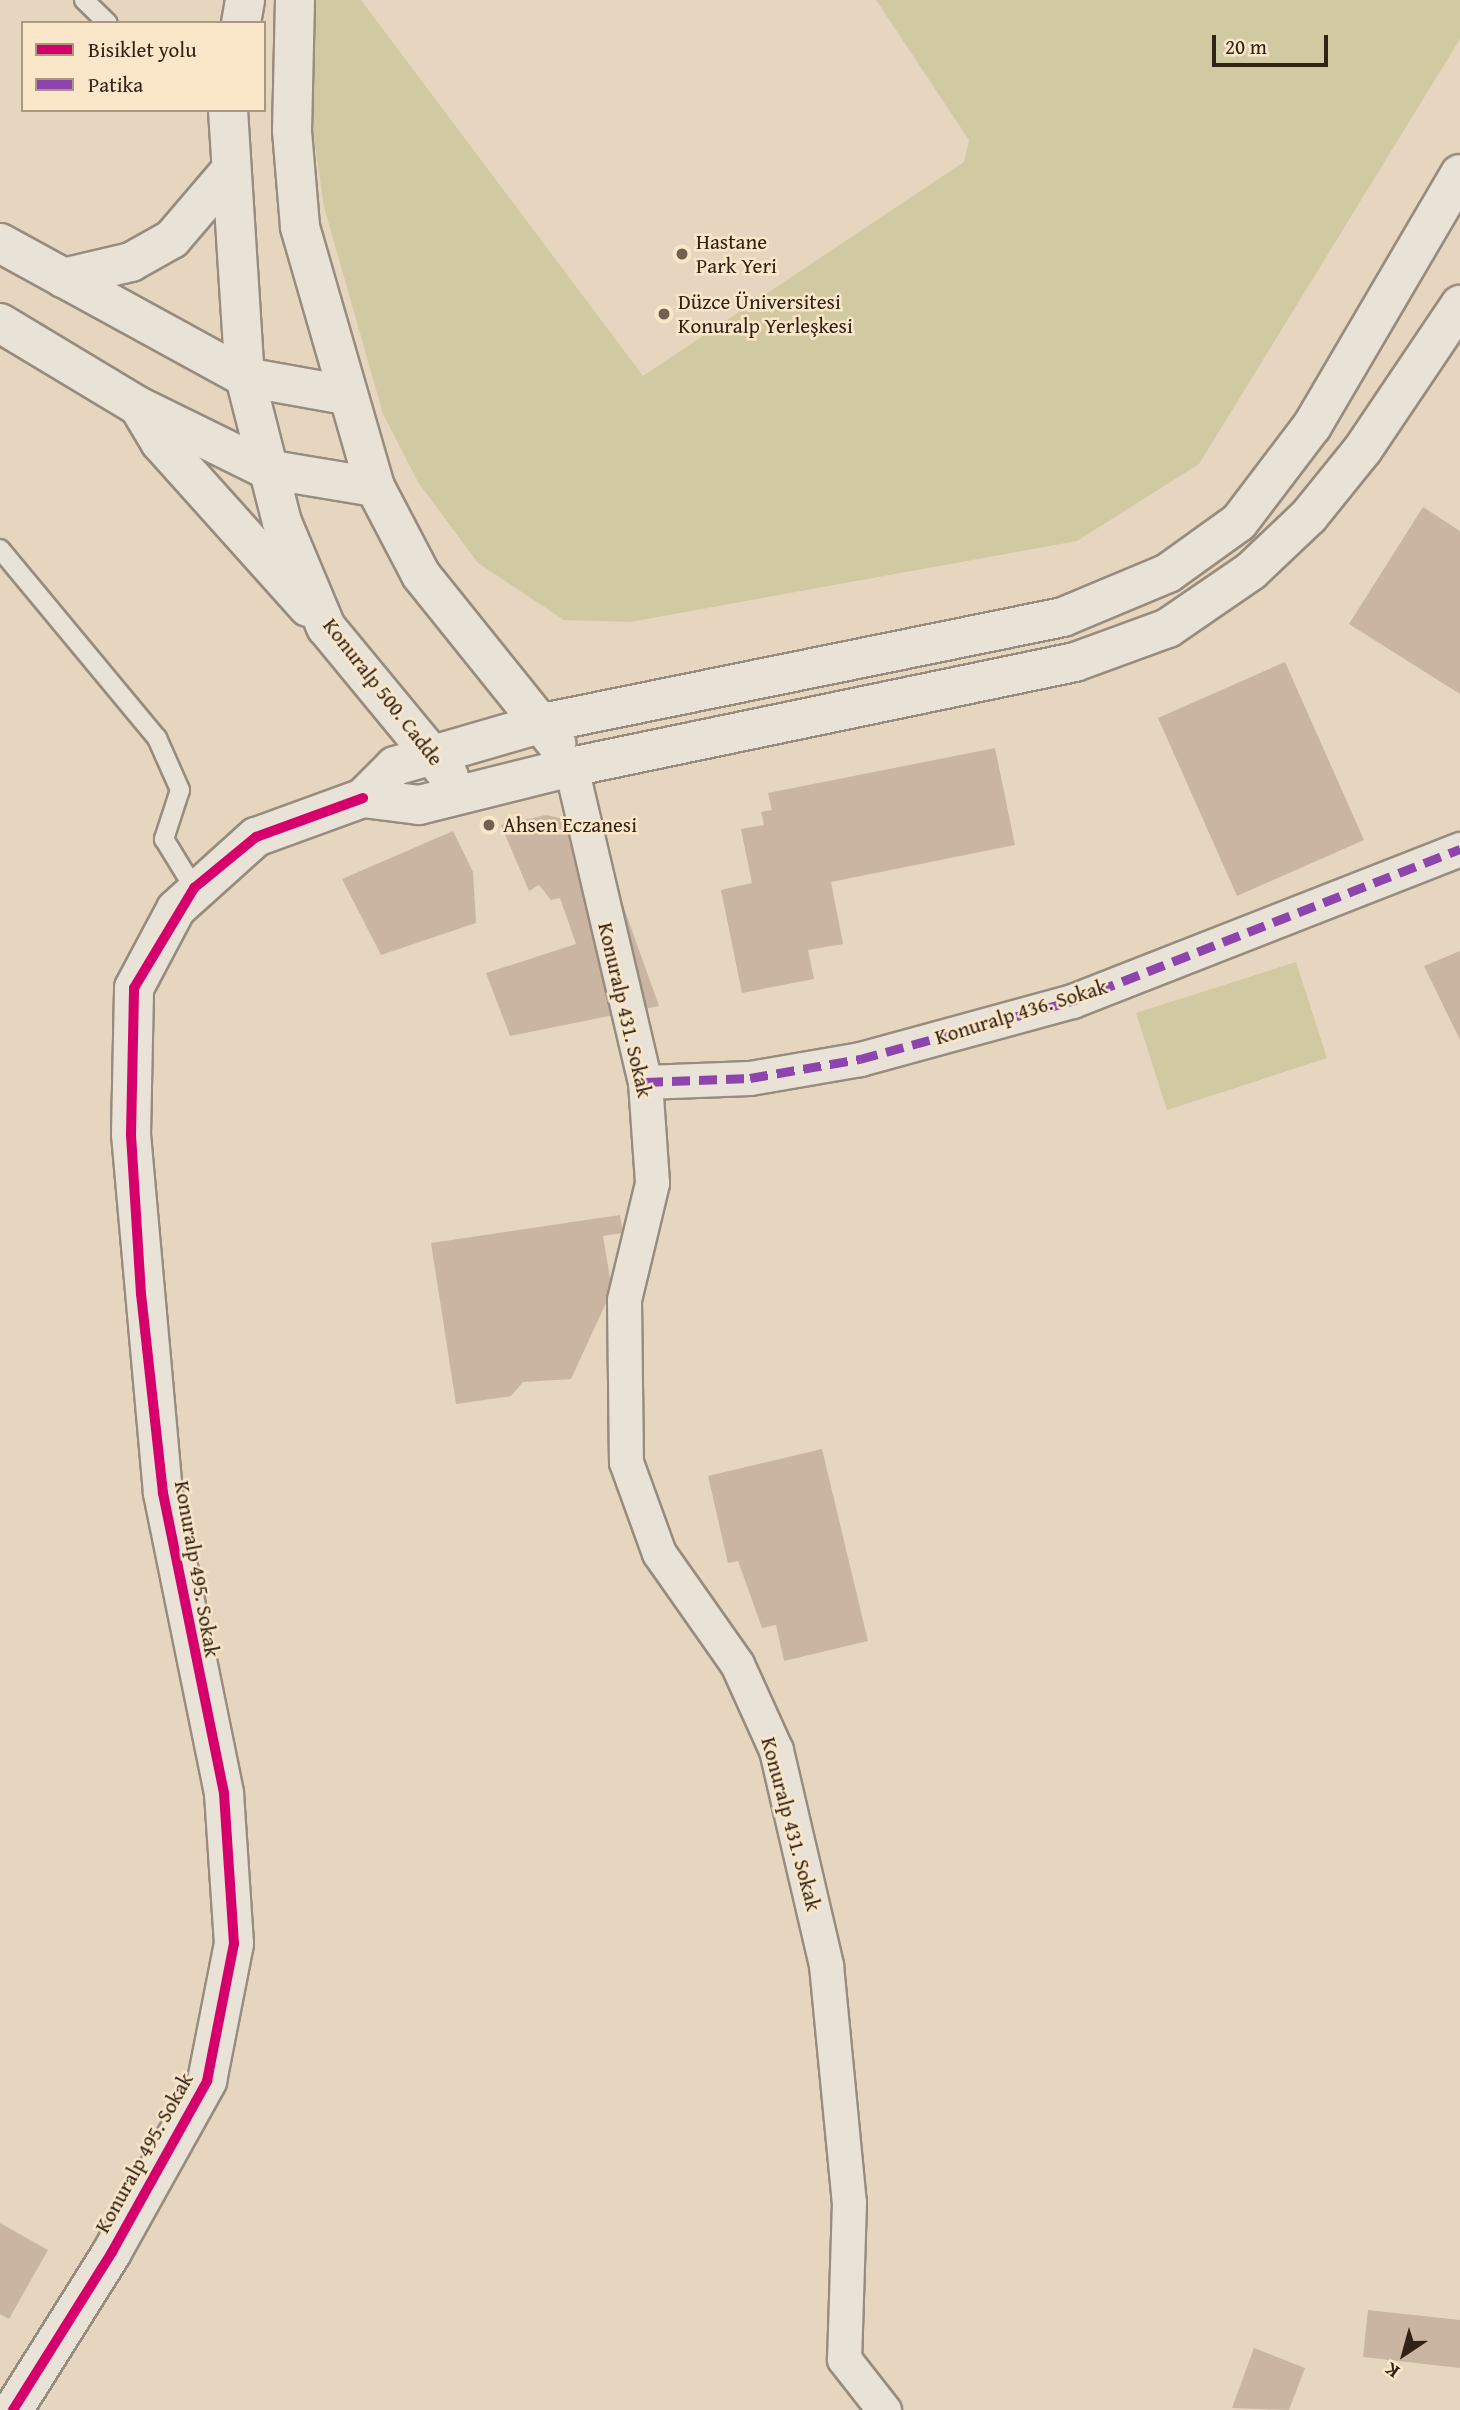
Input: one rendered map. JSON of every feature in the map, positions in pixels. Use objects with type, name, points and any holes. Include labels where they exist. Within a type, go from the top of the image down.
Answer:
[{"type":"main road","points":[[241,21],[245,0]]},
{"type":"main road","points":[[295,0],[292,131],[299,227],[345,395],[375,487],[421,575],[543,723],[570,767]]},
{"type":"main road","name":"Konuralp 500. Cadde","points":[[228,112],[245,377],[266,469],[326,627],[436,757],[461,795]]},
{"type":"main road","points":[[63,278],[131,262],[172,239],[230,172]]},
{"type":"main road","points":[[363,798],[395,766],[436,757],[543,723],[1063,617],[1168,573],[1239,522],[1312,426],[1460,174]]},
{"type":"main road","points":[[0,243],[245,377],[345,395]]},
{"type":"main road","points":[[363,798],[419,805],[570,767],[1075,662],[1168,628],[1251,571],[1309,516],[1363,449],[1460,305]]},
{"type":"main road","points":[[0,323],[138,406],[266,469],[375,487]]},
{"type":"main road","points":[[138,406],[160,442],[326,627]]},
{"type":"main road","name":"Konuralp 495. Sokak","points":[[13,2410],[112,2252],[207,2081],[234,1944],[224,1793],[163,1493],[131,1134],[134,988],[194,888],[256,837],[363,798]]},
{"type":"street","name":"Konuralp 431. Sokak","points":[[570,767],[645,1082],[653,1182],[624,1300],[626,1462],[659,1553],[737,1664],[780,1763],[826,1965],[849,2203],[844,2359],[884,2410]]},
{"type":"street","name":"Konuralp 436. Sokak","points":[[645,1082],[750,1078],[860,1059],[1072,1001],[1460,849]]},
{"type":"lane","points":[[84,0],[106,21]]},
{"type":"lane","points":[[0,549],[157,738],[180,790],[164,839],[194,888]]},
{"type":"shaded area","points":[[315,0],[361,0],[643,376],[964,162],[969,140],[876,0],[1460,0],[1460,39],[1199,464],[1077,541],[630,622],[564,620],[478,563],[418,482],[383,414],[324,207],[307,90]]},
{"type":"shaded area","points":[[1296,962],[1327,1058],[1167,1110],[1136,1013]]},
{"type":"building","points":[[1423,507],[1460,531],[1460,694],[1349,624]]},
{"type":"building","points":[[1285,662],[1364,840],[1237,896],[1158,718]]},
{"type":"building","points":[[995,748],[1015,845],[831,882],[843,944],[808,950],[814,979],[742,993],[721,890],[752,883],[741,829],[764,825],[761,812],[772,810],[768,793]]},
{"type":"building","points":[[546,815],[564,819],[603,849],[659,1006],[510,1036],[486,973],[576,944],[560,898],[551,900],[539,885],[529,891],[501,825]]},
{"type":"building","points":[[453,831],[473,872],[476,923],[381,955],[342,879]]},
{"type":"building","points":[[1460,951],[1460,1040],[1424,966]]},
{"type":"building","points":[[620,1215],[623,1233],[603,1236],[612,1290],[571,1379],[523,1382],[511,1396],[456,1404],[431,1243]]},
{"type":"building","points":[[822,1449],[868,1641],[784,1661],[776,1625],[762,1628],[738,1561],[728,1563],[708,1476]]},
{"type":"building","points":[[0,2223],[48,2250],[9,2319],[0,2314]]},
{"type":"building","points":[[1368,2310],[1460,2320],[1460,2368],[1363,2357]]},
{"type":"building","points":[[1254,2348],[1305,2368],[1289,2410],[1232,2408]]},
{"type":"marked path","points":[[645,1082],[750,1078],[860,1059],[1072,1001],[1460,849]]},
{"type":"cycle path","points":[[13,2410],[112,2252],[207,2081],[234,1944],[224,1793],[163,1493],[141,1294],[131,1134],[134,988],[194,888],[256,837],[363,798]]},
{"type":"place","name":"Hastane Park Yeri","points":[[682,254]]},
{"type":"place","name":"Düzce Üniversitesi Konuralp Yerleşkesi","points":[[664,314]]},
{"type":"place","name":"Ahsen Eczanesi","points":[[489,825]]}]
